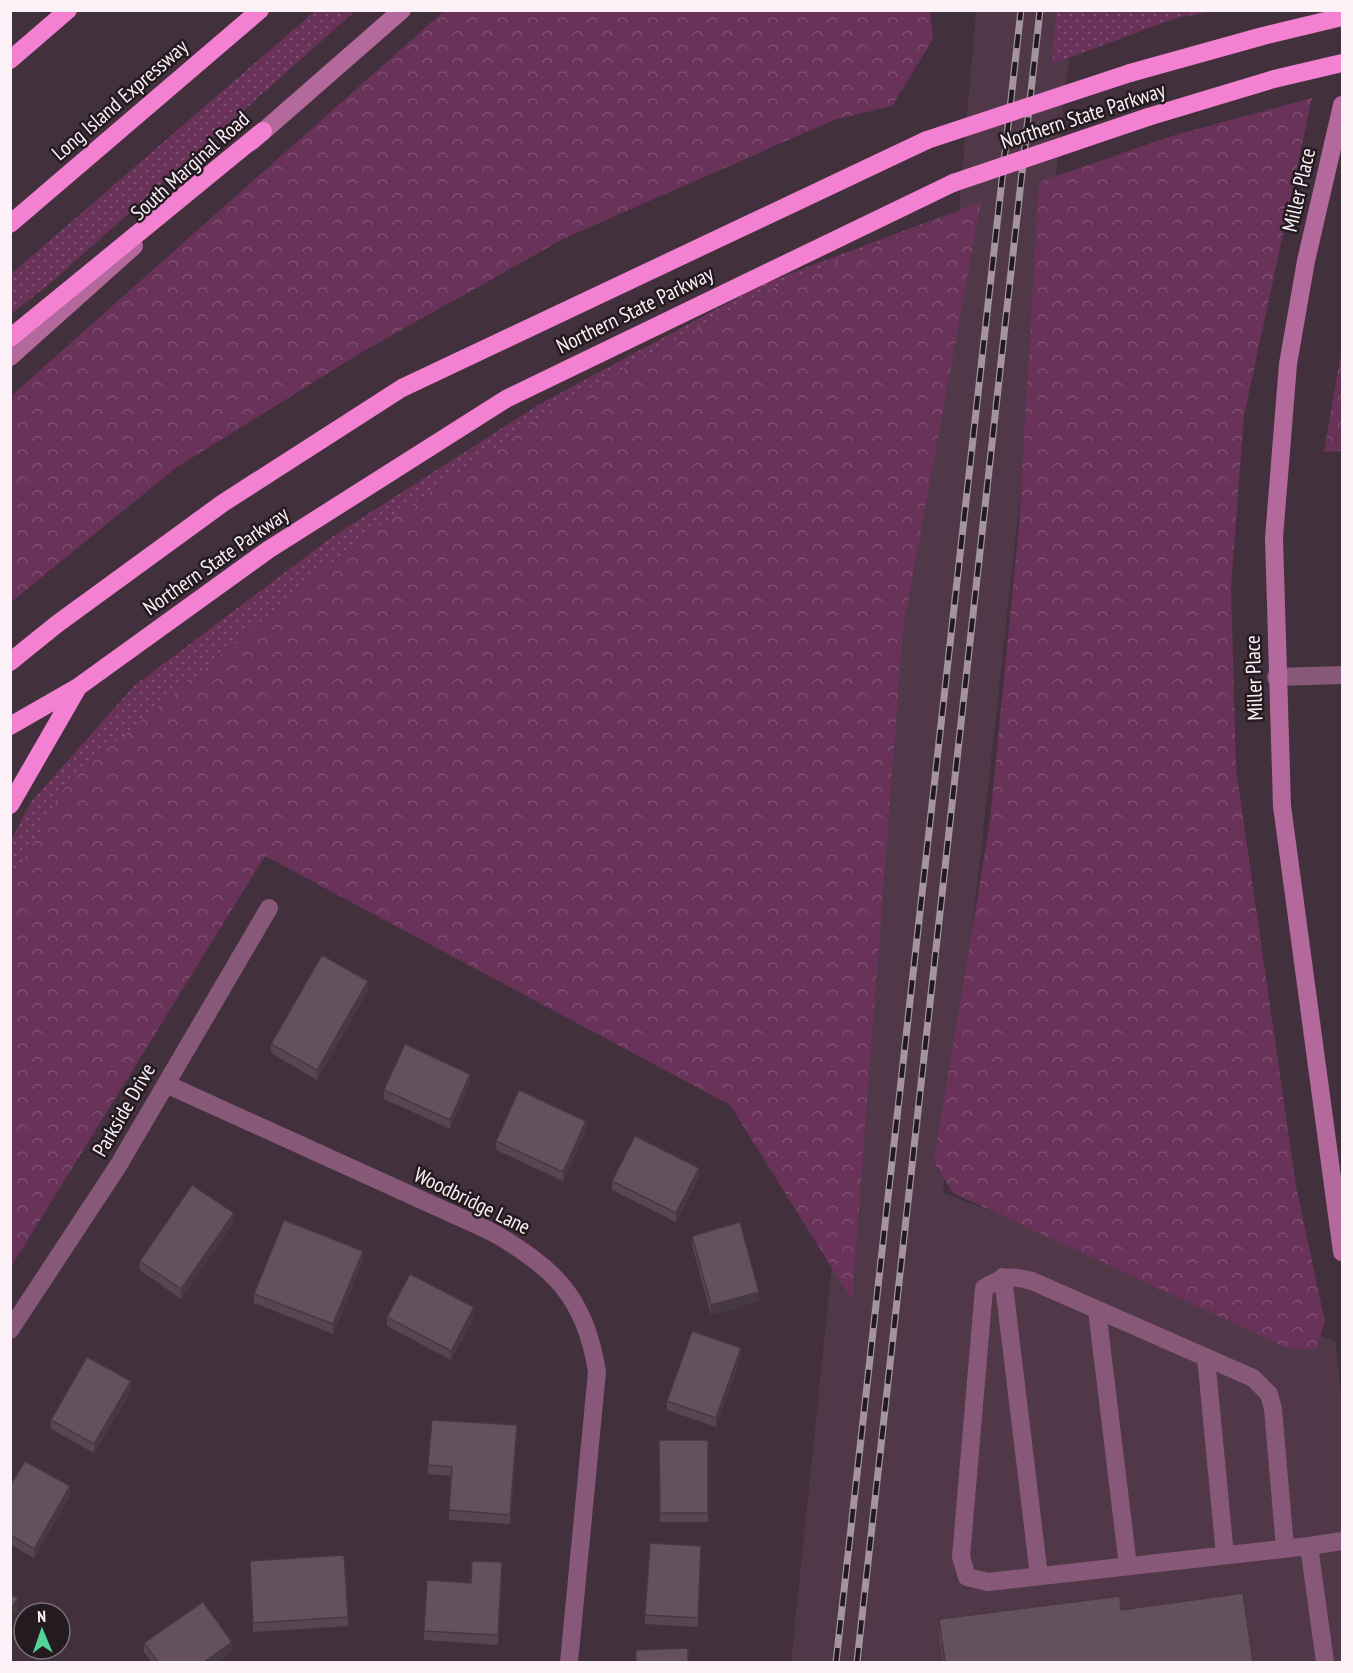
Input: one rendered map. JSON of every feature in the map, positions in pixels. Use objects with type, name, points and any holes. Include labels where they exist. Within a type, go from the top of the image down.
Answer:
[{"type":"highway","points":[[10,60],[68,10]]},
{"type":"highway","name":"Long Island Expressway","points":[[10,224],[260,10]]},
{"type":"highway","name":"Northern State Parkway","points":[[10,662],[57,624],[223,503],[402,388],[927,140],[1131,73],[1263,36],[1342,17]]},
{"type":"highway","name":"Northern State Parkway","points":[[10,726],[78,687],[268,550],[506,399],[953,183],[1148,117],[1274,79],[1342,63]]},
{"type":"highway","points":[[10,338],[263,131]]},
{"type":"highway","points":[[10,805],[78,687]]},
{"type":"street","name":"South Marginal Road","points":[[10,357],[402,10]]},
{"type":"street","name":"Miller Place","points":[[1342,105],[1306,261],[1288,364],[1274,538],[1276,677],[1282,806],[1342,1252]]},
{"type":"street","points":[[1276,677],[1342,675]]},
{"type":"street","name":"Parkside Drive","points":[[10,1330],[118,1167],[269,908]]},
{"type":"street","name":"Woodbridge Lane","points":[[166,1084],[490,1231],[525,1250],[553,1276],[575,1302],[592,1338],[597,1372],[569,1662]]},
{"type":"street","points":[[1285,1548],[1273,1409],[1269,1394],[1253,1378],[1032,1281],[1013,1276],[1003,1278],[984,1288],[961,1557],[967,1577],[988,1582],[1309,1546],[1342,1541]]},
{"type":"street","points":[[1003,1278],[1039,1576]]},
{"type":"street","points":[[1097,1310],[1128,1566]]},
{"type":"street","points":[[1206,1357],[1225,1555]]},
{"type":"street","points":[[1309,1546],[1325,1662]]},
{"type":"shaded area","points":[[976,11],[1074,11],[943,1193],[1335,1341],[1342,1400],[1342,1662],[791,1662],[902,587],[957,234]]},
{"type":"green space","points":[[445,10],[930,11],[933,39],[892,106],[834,120],[565,238],[362,352],[177,467],[11,602],[11,396]]},
{"type":"green space","points":[[1056,10],[1215,11],[1176,18],[1052,64]]},
{"type":"green space","points":[[315,11],[355,11],[53,281],[11,314],[11,274]]},
{"type":"green space","points":[[1312,98],[1244,416],[1231,588],[1236,769],[1296,1186],[1325,1322],[1316,1349],[1289,1349],[953,1193],[934,1162],[990,821],[1019,525],[1039,182],[1175,135]]},
{"type":"green space","points":[[981,202],[903,629],[852,1300],[730,1105],[265,856],[11,1267],[11,882],[68,782],[358,541],[554,408],[763,292]]},
{"type":"green space","points":[[975,204],[763,292],[554,408],[358,541],[69,782],[11,882],[11,840],[31,802],[134,686],[332,537],[538,405],[765,283]]},
{"type":"green space","points":[[1342,348],[1342,451],[1324,452]]},
{"type":"building","points":[[322,955],[368,981],[317,1070],[271,1044]]},
{"type":"building","points":[[405,1044],[470,1074],[450,1120],[384,1090]]},
{"type":"building","points":[[519,1090],[586,1121],[563,1172],[496,1141]]},
{"type":"building","points":[[635,1136],[699,1168],[676,1213],[612,1181]]},
{"type":"building","points":[[192,1185],[234,1213],[181,1289],[140,1261]]},
{"type":"building","points":[[284,1220],[363,1251],[333,1324],[254,1294]]},
{"type":"building","points":[[740,1222],[759,1292],[711,1305],[692,1236]]},
{"type":"building","points":[[410,1274],[474,1307],[451,1351],[387,1317]]},
{"type":"building","points":[[692,1331],[741,1348],[716,1418],[667,1401]]},
{"type":"building","points":[[87,1357],[131,1381],[94,1444],[51,1420]]},
{"type":"building","points":[[432,1420],[517,1425],[510,1515],[449,1510],[452,1467],[428,1465]]},
{"type":"building","points":[[659,1440],[708,1440],[708,1513],[660,1513]]},
{"type":"building","points":[[25,1461],[70,1486],[34,1549],[10,1535],[10,1486]]},
{"type":"building","points":[[650,1543],[701,1546],[698,1618],[645,1615]]},
{"type":"building","points":[[344,1555],[348,1617],[253,1623],[250,1561]]},
{"type":"building","points":[[472,1561],[502,1562],[498,1635],[424,1631],[427,1580],[471,1583]]},
{"type":"building","points":[[1243,1593],[1253,1662],[945,1662],[939,1619],[1120,1596],[1121,1610]]},
{"type":"building","points":[[10,1594],[18,1598],[16,1601],[12,1601],[10,1611]]},
{"type":"building","points":[[203,1602],[232,1642],[204,1662],[158,1662],[144,1643]]},
{"type":"building","points":[[688,1648],[688,1662],[636,1662],[636,1650]]},
{"type":"railway","points":[[836,1662],[1021,10]]},
{"type":"railway","points":[[857,1662],[1040,10]]}]
